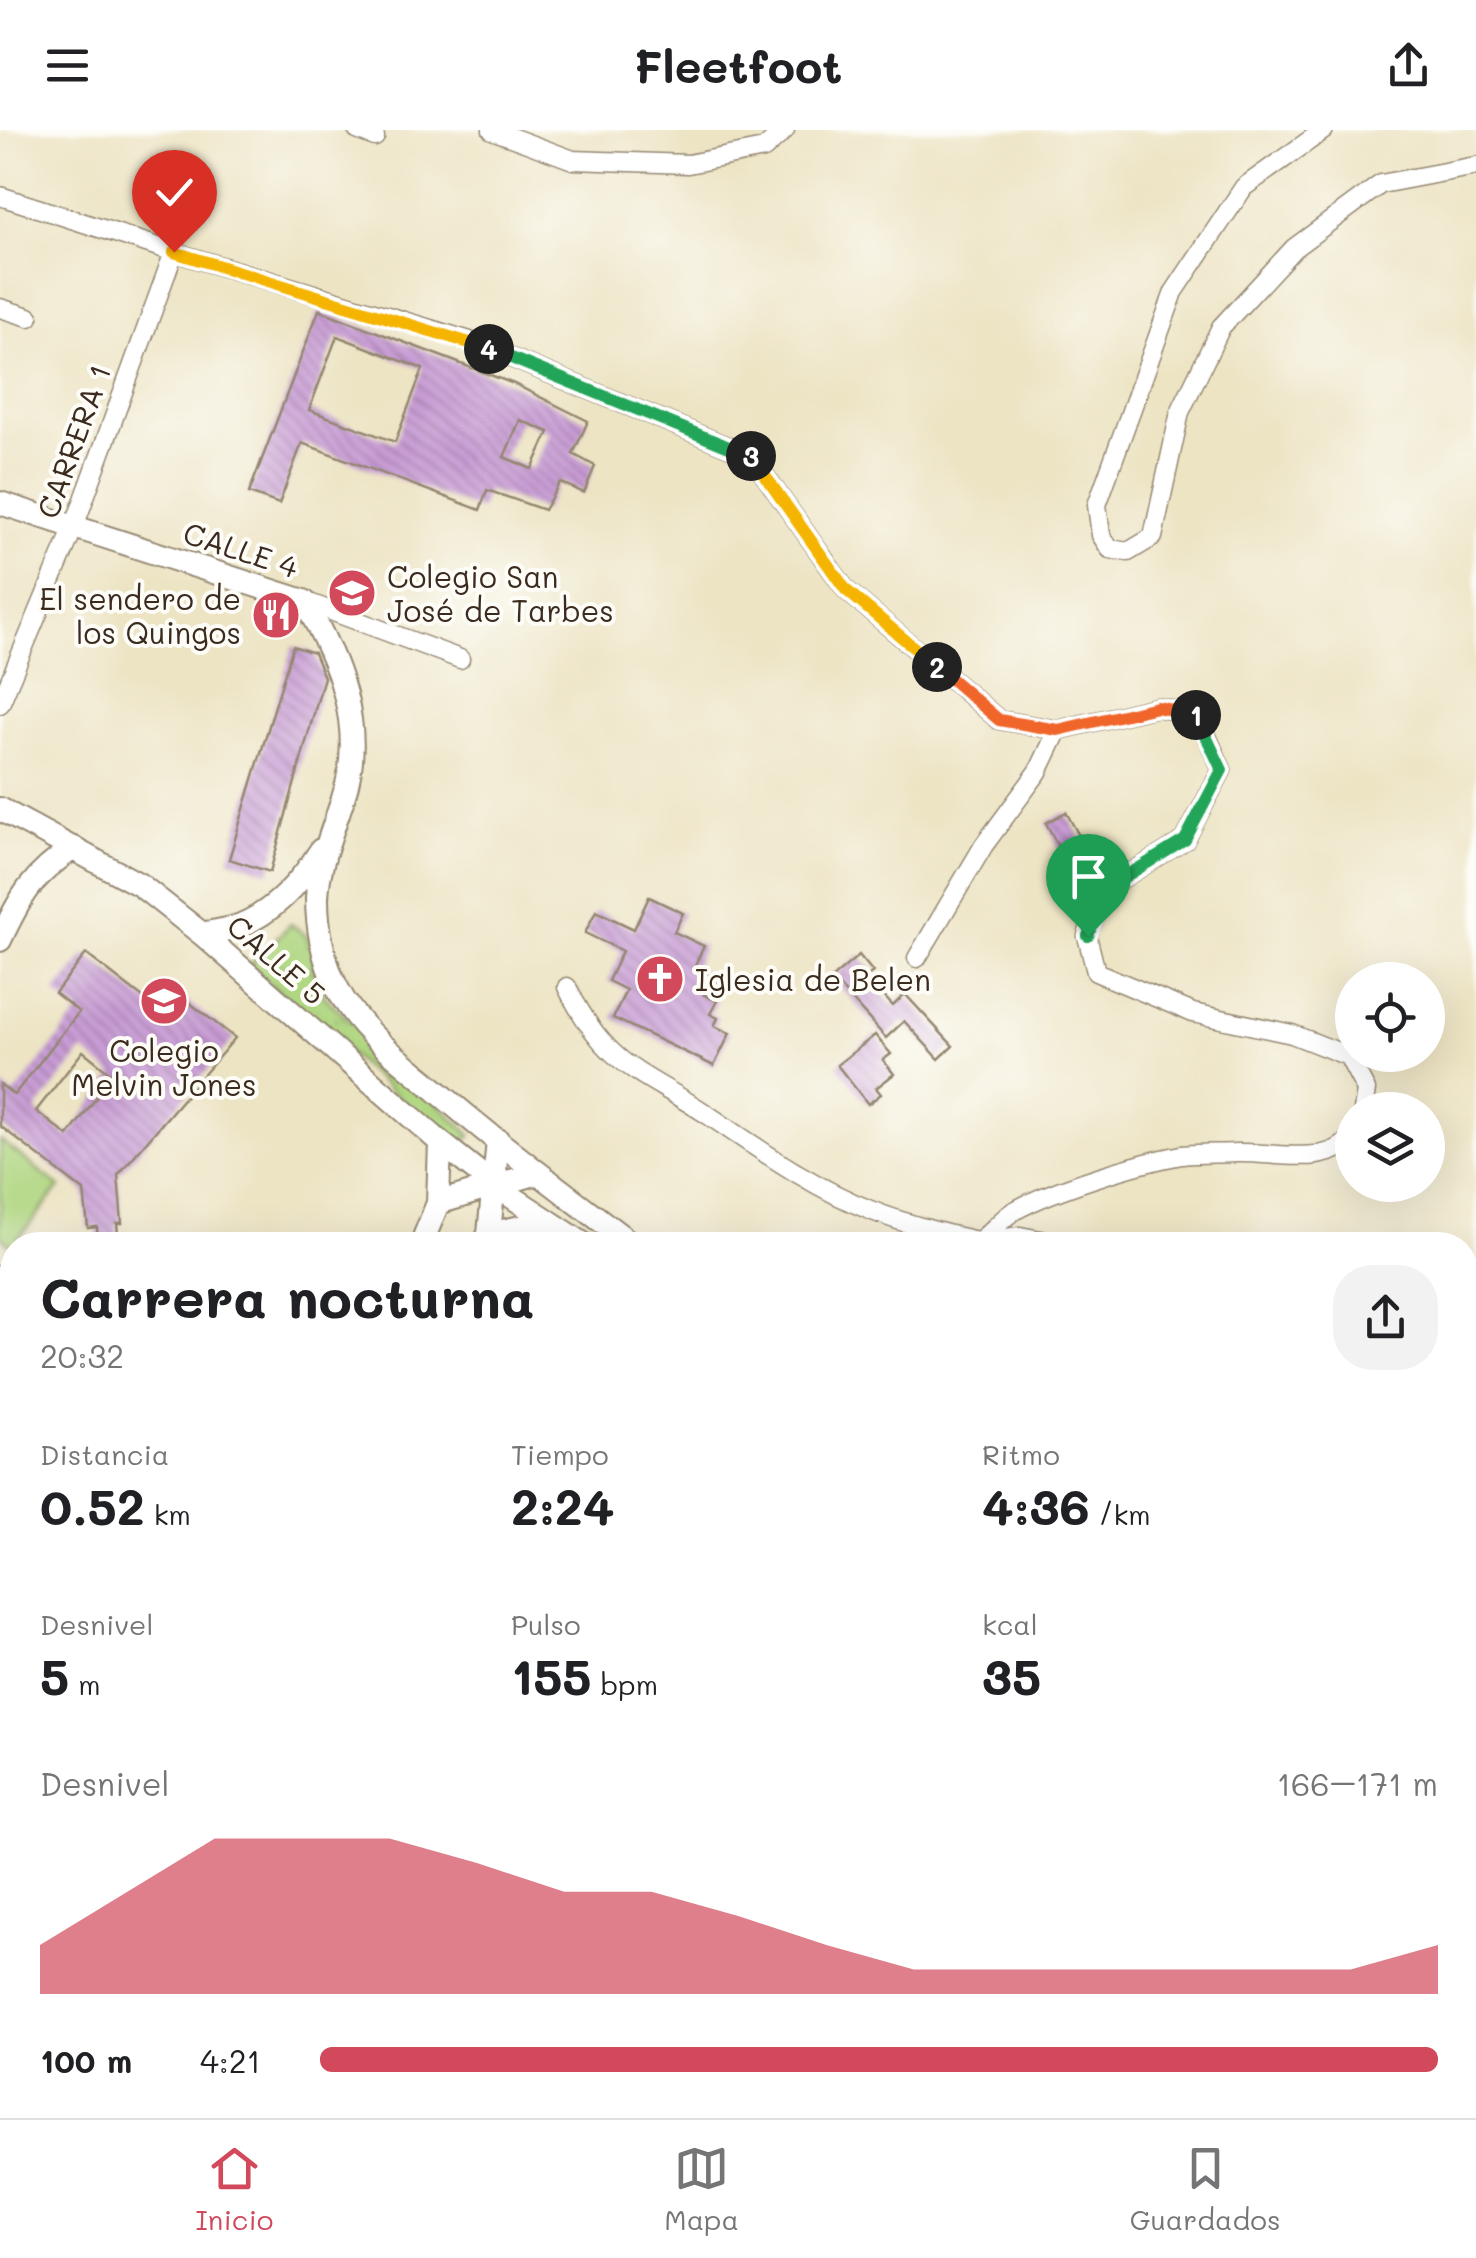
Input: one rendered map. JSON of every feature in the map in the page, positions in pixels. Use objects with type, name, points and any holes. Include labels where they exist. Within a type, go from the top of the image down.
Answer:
[{"type":"main road","name":"CALLE 4","points":[[0,503],[304,600]]},
{"type":"main road","points":[[202,934],[241,925],[277,903],[306,873],[329,837],[346,790],[352,741],[346,692],[330,645],[304,600]]},
{"type":"main road","name":"CALLE 5","points":[[0,809],[140,886],[202,934],[440,1142],[494,1185],[565,1232]]},
{"type":"main road","name":"CALLE 5","points":[[329,837],[317,895],[320,936],[336,985],[359,1022],[498,1140],[616,1232]]},
{"type":"main road","points":[[0,940],[20,897],[34,879],[74,848]]},
{"type":"main road","points":[[487,1232],[498,1140]]},
{"type":"main road","points":[[426,1232],[438,1202],[440,1142]]},
{"type":"main road","points":[[438,1202],[538,1172]]},
{"type":"main road","points":[[512,1232],[548,1221]]},
{"type":"street","points":[[357,130],[376,137]]},
{"type":"street","points":[[492,130],[572,160],[688,164],[764,149],[785,130]]},
{"type":"street","points":[[1324,130],[1244,187],[1174,292],[1097,505],[1101,535],[1110,550],[1128,552],[1152,537],[1180,412],[1221,327],[1294,248],[1380,184],[1476,166]]},
{"type":"street","points":[[0,196],[467,340],[751,456],[846,590],[999,720],[1058,730],[1157,707],[1198,716],[1222,770],[1185,840],[1118,881],[1098,908],[1088,936],[1096,972],[1193,1013],[1292,1034],[1348,1056],[1366,1092]]},
{"type":"street","name":"CARRERA 1","points":[[0,704],[74,526],[174,252]]},
{"type":"street","points":[[0,308],[29,318]]},
{"type":"street","name":"CALLE 4","points":[[304,600],[460,659]]},
{"type":"street","points":[[917,958],[984,845],[1038,772],[1058,730]]},
{"type":"street","points":[[568,987],[584,1021],[609,1052],[634,1072],[830,1192],[872,1211],[948,1232]]},
{"type":"street","points":[[996,1232],[1010,1213],[1078,1184],[1182,1155],[1324,1155],[1335,1149]]},
{"type":"green space","points":[[291,924],[314,942],[313,971],[326,998],[471,1135],[458,1150],[249,965]]},
{"type":"green space","points":[[0,1140],[60,1187],[23,1232],[0,1232]]},
{"type":"building","points":[[319,310],[514,384],[588,421],[573,454],[595,466],[584,493],[560,482],[544,510],[487,490],[480,510],[302,443],[279,504],[249,493]],"holes":[[[337,336],[423,369],[395,442],[309,410]],[[520,420],[549,432],[532,469],[504,457]]]},
{"type":"building","points":[[293,646],[314,653],[324,677],[270,872],[229,859]]},
{"type":"building","points":[[1066,812],[1089,854],[1068,865],[1046,823]]},
{"type":"building","name":"Iglesia de Belen","points":[[649,897],[683,913],[674,932],[704,946],[694,967],[713,976],[704,995],[717,1001],[710,1014],[718,1018],[714,1026],[730,1033],[714,1066],[613,1018],[626,990],[608,981],[622,951],[585,933],[596,911],[634,929]]},
{"type":"building","points":[[86,954],[165,1015],[181,996],[235,1038],[118,1175],[122,1223],[117,1223],[118,1232],[88,1228],[84,1191],[0,1126],[0,1084],[14,1095],[79,1012],[55,993]],"holes":[[[83,1051],[113,1075],[68,1136],[36,1111]]]},
{"type":"building","points":[[859,955],[873,972],[866,977],[893,1006],[905,994],[953,1046],[939,1059],[904,1021],[886,1038],[832,978]]},
{"type":"building","points":[[875,1035],[891,1054],[883,1060],[894,1074],[876,1088],[881,1094],[868,1104],[837,1065]]},
{"type":"place","name":"Colegio San José de Tarbes","points":[[352,593]]},
{"type":"place","name":"El sendero de los Quingos","points":[[276,615]]},
{"type":"place","name":"Iglesia de Belen","points":[[660,979]]},
{"type":"place","name":"Colegio Melvin Jones","points":[[164,1001]]},
{"type":"route","points":[[174,252],[467,340],[751,456],[846,590],[999,720],[1058,730],[1157,707],[1198,716],[1222,770],[1185,840],[1118,881],[1098,908],[1088,936]]}]
